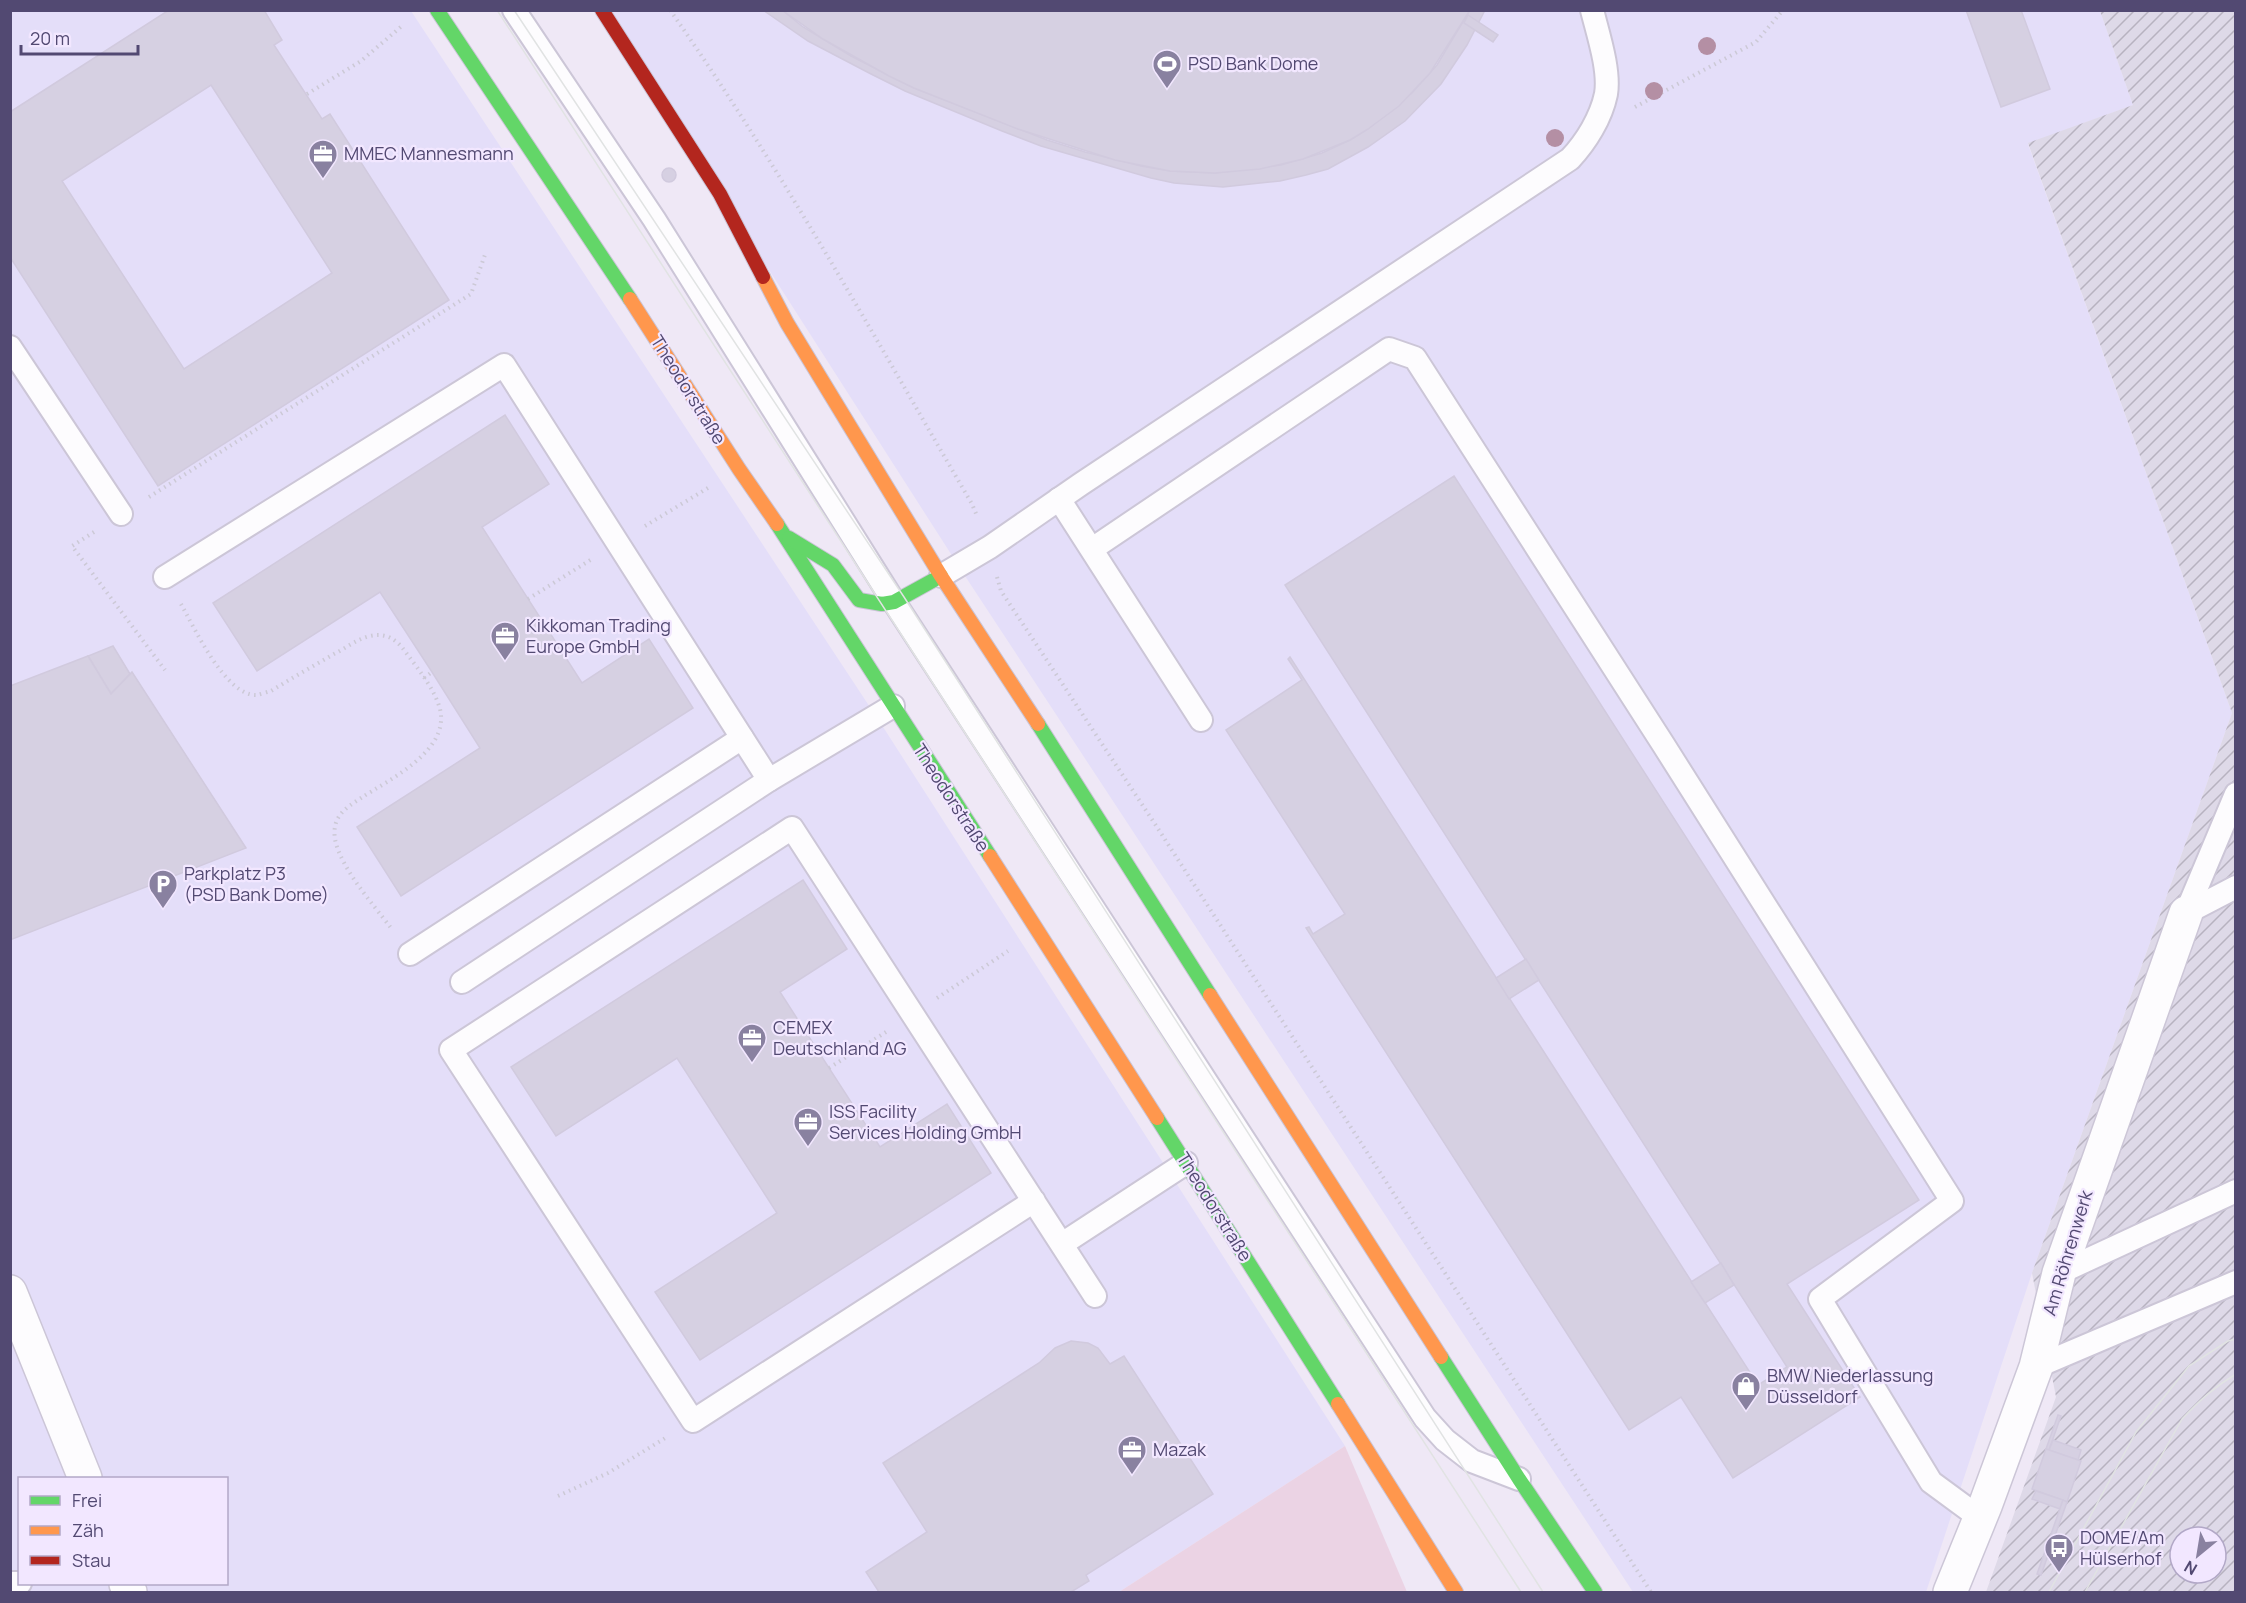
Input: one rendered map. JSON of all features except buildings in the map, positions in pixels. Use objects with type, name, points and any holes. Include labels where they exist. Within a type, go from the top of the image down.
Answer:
[{"type":"main road","name":"Theodorstraße","points":[[437,10],[785,536],[1186,1163],[1456,1593]]},
{"type":"main road","points":[[602,10],[720,194],[787,323],[941,576],[1519,1479],[1595,1593]]},
{"type":"main road","points":[[785,536],[833,565],[859,600],[882,604],[894,602],[941,576]]},
{"type":"street","name":"Am Röhrenwerk","points":[[1950,1593],[2036,1367],[2059,1273],[2186,913]]},
{"type":"street","points":[[10,1292],[84,1477]]},
{"type":"lane","points":[[514,10],[654,219],[894,602],[1425,1418],[1445,1440],[1472,1461],[1519,1479]]},
{"type":"lane","points":[[941,576],[990,547],[1570,159],[1584,144],[1606,93],[1603,54],[1592,10]]},
{"type":"lane","points":[[10,347],[121,514]]},
{"type":"lane","points":[[1092,549],[1389,349],[1414,358],[1663,744],[1952,1201],[1820,1299],[1931,1482],[1980,1518]]},
{"type":"lane","points":[[165,577],[504,365],[769,780]]},
{"type":"lane","points":[[1059,499],[1202,720]]},
{"type":"lane","points":[[462,982],[769,780],[893,706]]},
{"type":"lane","points":[[410,954],[742,738]]},
{"type":"lane","points":[[2186,913],[2235,794]]},
{"type":"lane","points":[[1034,1201],[693,1421],[451,1050],[792,828],[1062,1244],[1095,1296]]},
{"type":"lane","points":[[2186,913],[2235,887]]},
{"type":"lane","points":[[1062,1244],[1186,1163]]},
{"type":"lane","points":[[2059,1273],[2235,1191]]},
{"type":"lane","points":[[2036,1367],[2235,1282]]},
{"type":"path","points":[[670,10],[768,156],[972,504],[990,547],[1001,591],[1155,825],[1651,1593]]},
{"type":"path","points":[[1596,120],[1611,121],[1755,42],[1783,10]]},
{"type":"path","points":[[307,94],[361,61],[411,18]]},
{"type":"path","points":[[165,670],[72,546],[471,294],[486,252]]},
{"type":"path","points":[[165,577],[220,670],[244,692],[256,695],[271,691],[360,639],[379,635],[395,639],[424,678],[440,707],[441,719],[435,741],[422,757],[346,808],[335,825],[334,836],[339,852],[352,875],[410,954]]},
{"type":"path","points":[[424,678],[432,672]]},
{"type":"path","points":[[558,1496],[608,1473],[693,1421]]},
{"type":"shaded area","points":[[11,11],[411,11],[885,730],[1345,1446],[1119,1592],[11,1592]]},
{"type":"shaded area","points":[[603,11],[2100,11],[2133,105],[2028,144],[2232,713],[2032,1273],[1926,1592],[1633,1592],[967,579]]},
{"type":"shaded area","points":[[2100,11],[2235,11],[2235,1592],[1986,1592],[2056,1397],[2032,1273],[2232,713],[2028,143],[2133,105]]},
{"type":"shaded area","points":[[1345,1446],[1407,1592],[1119,1592]]},
{"type":"tram line","points":[[497,10],[1521,1592]]},
{"type":"tram line","points":[[514,10],[904,597],[1543,1592]]},
{"type":"tram line","points":[[2049,1592],[2136,1432],[2189,1366],[2228,1341],[2236,1339]]},
{"type":"tram line","points":[[2085,1592],[2182,1419],[2207,1395],[2236,1374]]},
{"type":"traffic: fast","points":[[437,10],[630,299]]},
{"type":"traffic: fast","points":[[777,524],[990,856]]},
{"type":"traffic: fast","points":[[789,538],[833,565],[859,600],[882,604],[894,602],[941,576]]},
{"type":"traffic: fast","points":[[1038,724],[1210,995]]},
{"type":"traffic: fast","points":[[1157,1118],[1338,1404]]},
{"type":"traffic: fast","points":[[1441,1357],[1595,1592]]},
{"type":"traffic: slow","points":[[763,277],[787,323],[941,576],[1038,724]]},
{"type":"traffic: slow","points":[[630,299],[777,524]]},
{"type":"traffic: slow","points":[[990,856],[1157,1118]]},
{"type":"traffic: slow","points":[[1210,995],[1441,1357]]},
{"type":"traffic: slow","points":[[1338,1404],[1456,1592]]},
{"type":"traffic: jam","points":[[602,10],[720,194],[763,277]]},
{"type":"place","name":"PSD Bank Dome","points":[[1167,90]]},
{"type":"place","name":"MMEC Mannesmann","points":[[323,180]]},
{"type":"place","name":"Kikkoman Trading Europe GmbH","points":[[505,662]]},
{"type":"place","name":"Parkplatz P3 (PSD Bank Dome)","points":[[163,910]]},
{"type":"place","name":"CEMEX Deutschland AG","points":[[752,1064]]},
{"type":"place","name":"ISS Facility Services Holding GmbH","points":[[808,1148]]},
{"type":"place","name":"BMW Niederlassung Düsseldorf","points":[[1746,1412]]},
{"type":"place","name":"Mazak","points":[[1132,1476]]},
{"type":"place","name":"DOME/Am Hülserhof","points":[[2059,1574]]}]
